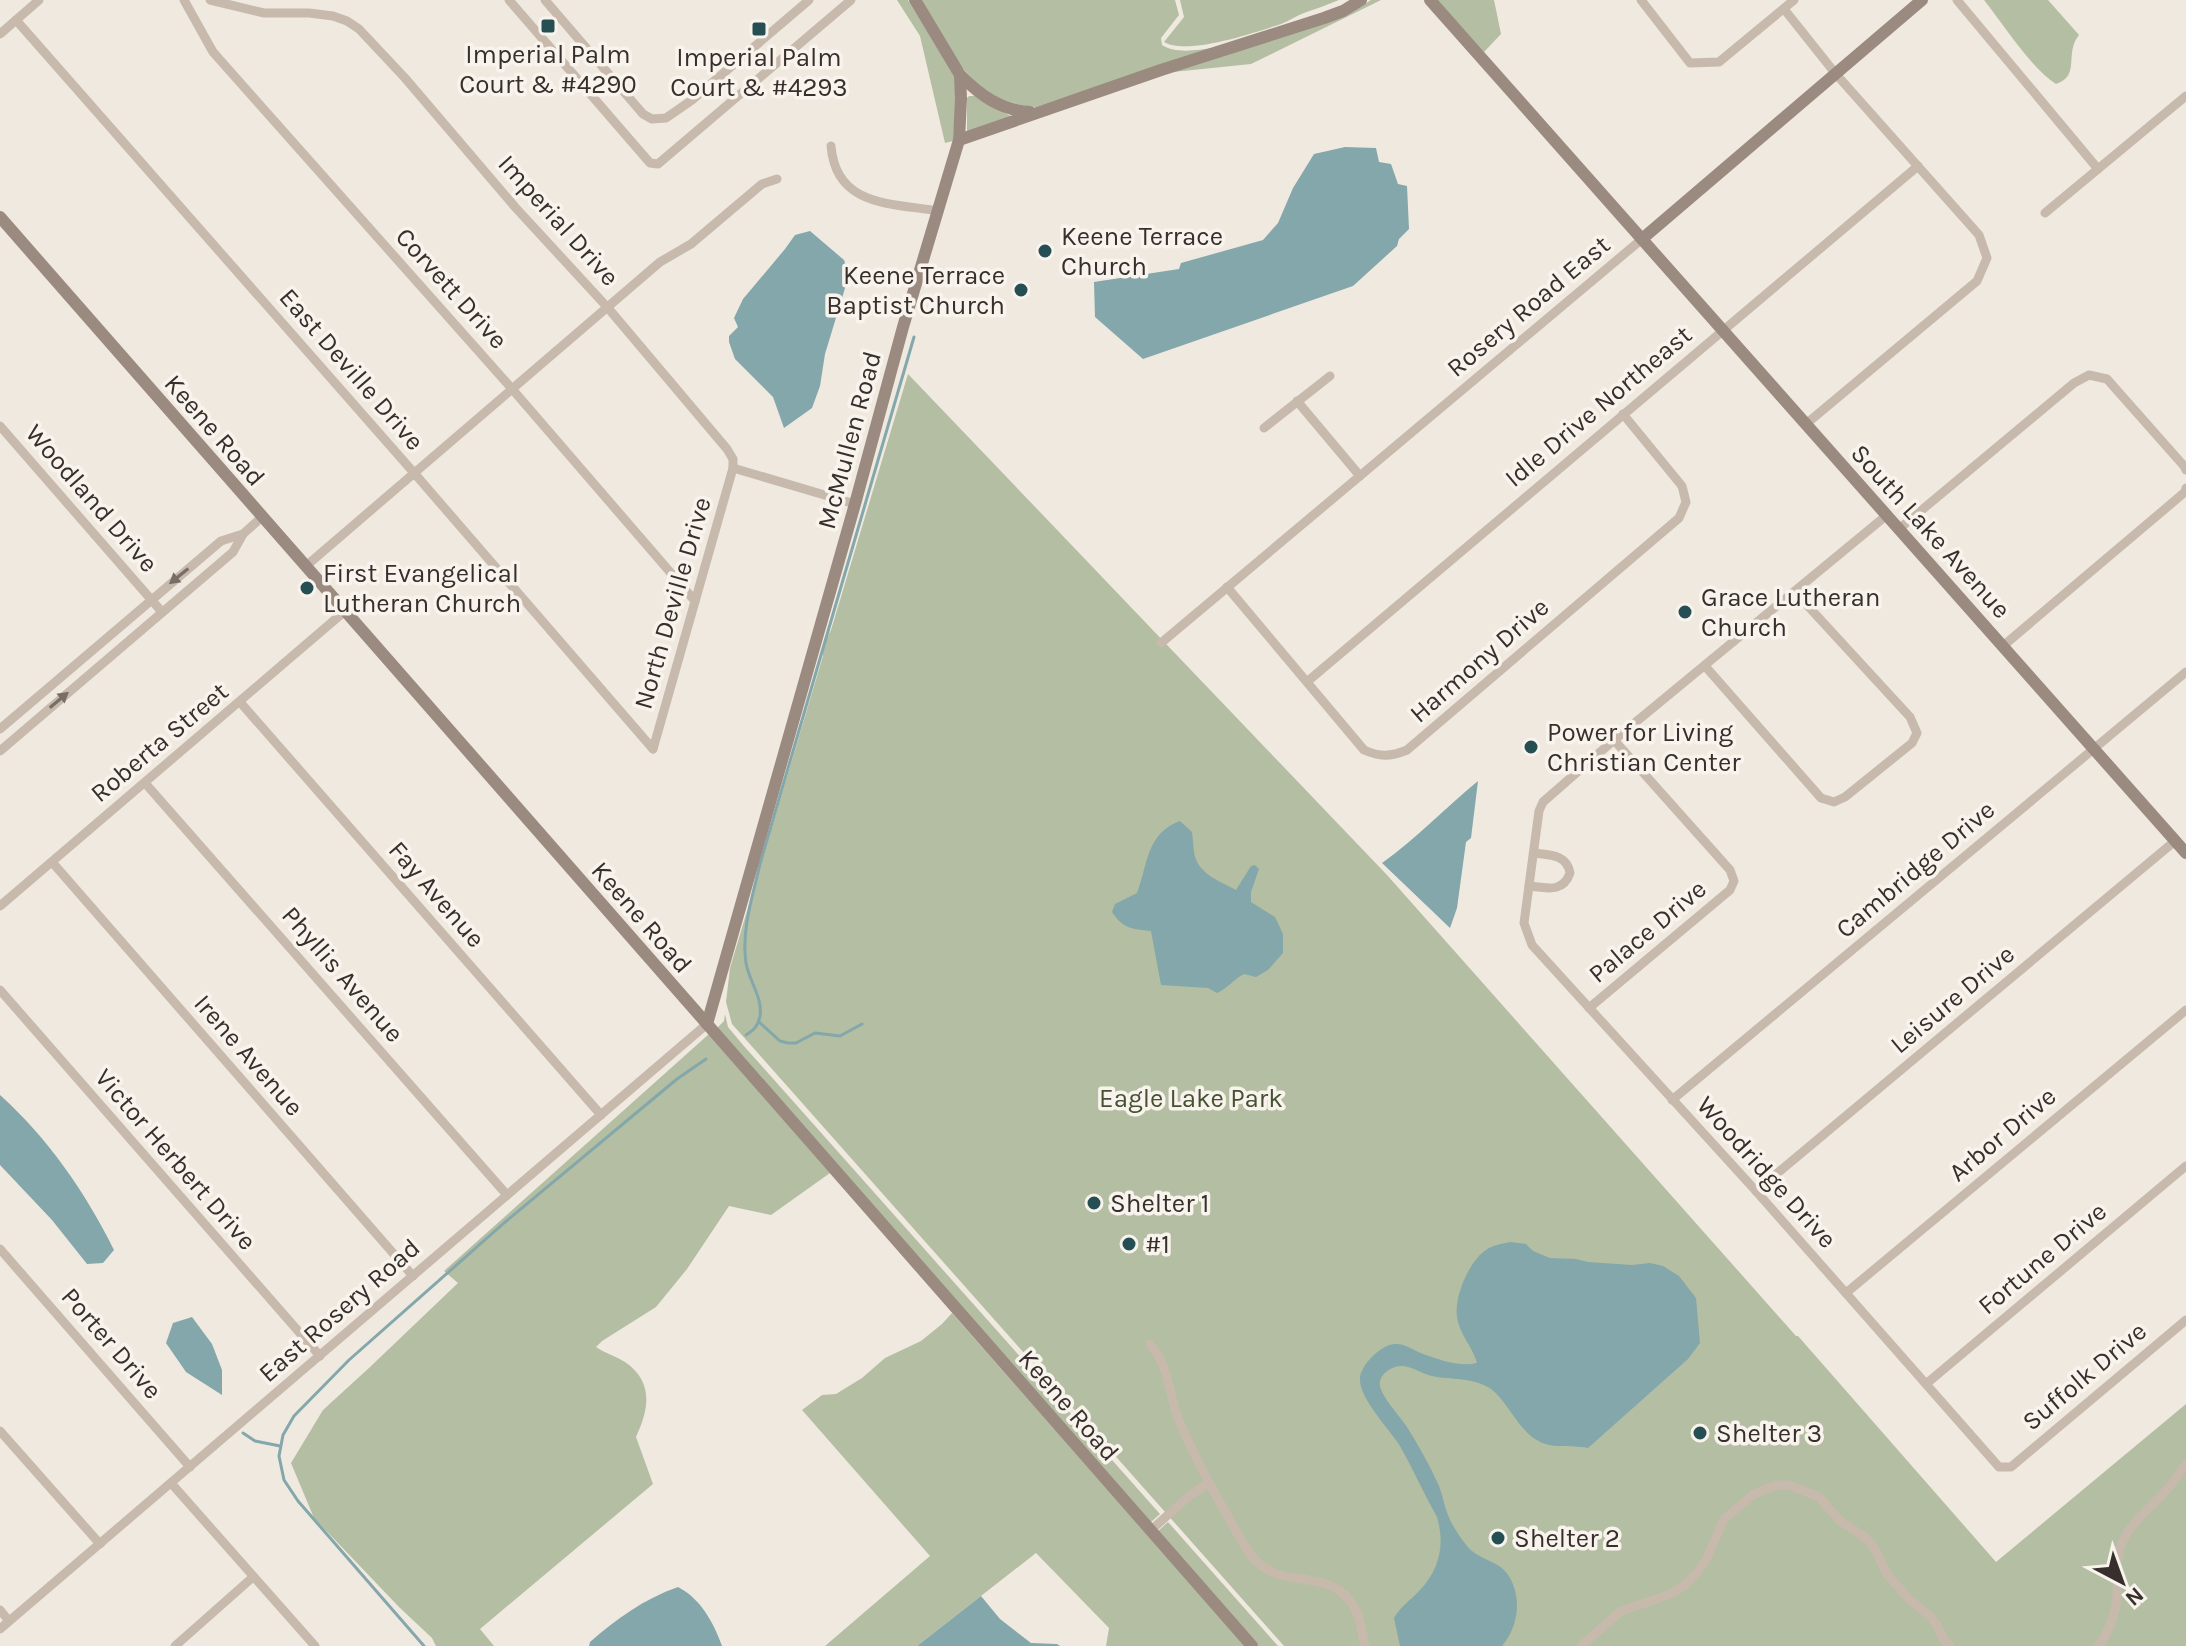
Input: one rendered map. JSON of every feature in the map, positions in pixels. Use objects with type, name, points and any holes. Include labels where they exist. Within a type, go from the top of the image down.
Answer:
[{"type":"street","points":[[0,34],[39,0]]},
{"type":"street","name":"Corvett Drive","points":[[184,0],[213,52],[513,390],[695,601]]},
{"type":"street","name":"Imperial Drive","points":[[210,0],[264,13],[333,16],[359,29],[608,308],[727,449],[733,459],[733,468]]},
{"type":"street","points":[[509,0],[654,164],[658,164],[851,0]]},
{"type":"street","points":[[551,2],[643,114],[652,119],[666,118],[692,100],[809,0]]},
{"type":"street","points":[[915,0],[960,75],[1001,106],[1037,113]]},
{"type":"street","points":[[959,140],[1324,18],[1361,0]]},
{"type":"street","name":"South Lake Avenue","points":[[1430,0],[2186,853]]},
{"type":"street","points":[[1641,0],[1690,63],[1719,62],[1794,0]]},
{"type":"street","name":"Rosery Road East","points":[[1161,643],[1922,0]]},
{"type":"street","points":[[1957,0],[2098,169]]},
{"type":"street","points":[[1784,9],[1835,73],[1979,235],[1987,258],[1977,281],[1806,424]]},
{"type":"street","name":"East Deville Drive","points":[[16,20],[653,749]]},
{"type":"street","name":"McMullen Road","points":[[707,1024],[903,327],[959,140],[960,75]]},
{"type":"street","points":[[2045,213],[2186,96]]},
{"type":"street","points":[[831,146],[832,163],[838,175],[859,196],[939,211]]},
{"type":"street","name":"Idle Drive Northeast","points":[[1308,681],[1918,166]]},
{"type":"street","points":[[306,566],[660,262],[691,244],[762,184],[777,179]]},
{"type":"street","name":"Keene Road","points":[[0,217],[1252,1646]]},
{"type":"street","points":[[1899,529],[2074,383],[2089,375],[2107,379],[2186,470]]},
{"type":"street","points":[[1264,428],[1330,376]]},
{"type":"street","points":[[1297,401],[1360,476]]},
{"type":"street","name":"Harmony Drive","points":[[1227,587],[1364,750],[1392,756],[1407,750],[1679,518],[1686,502],[1682,486],[1623,414]]},
{"type":"street","name":"Woodland Drive","points":[[0,426],[162,612]]},
{"type":"street","points":[[733,468],[855,504]]},
{"type":"street","name":"North Deville Drive","points":[[653,749],[733,468]]},
{"type":"street","points":[[2003,646],[2185,490]]},
{"type":"street","name":"Woodridge Drive","points":[[1887,515],[1543,802],[1539,811],[1524,923],[1532,945],[1756,1191],[1999,1467],[2011,1467]]},
{"type":"street","points":[[0,751],[233,552],[243,534],[262,517]]},
{"type":"street","points":[[0,729],[221,541],[243,534]]},
{"type":"street","points":[[1705,666],[1821,798],[1834,802],[1845,797],[1912,743],[1917,733],[1910,717],[1795,592]]},
{"type":"street","name":"Roberta Street","points":[[0,906],[345,611]]},
{"type":"street","name":"Cambridge Drive","points":[[1672,1100],[2186,672]]},
{"type":"street","name":"Fay Avenue","points":[[240,702],[601,1115]]},
{"type":"street","name":"Palace Drive","points":[[1589,1008],[1730,890],[1734,881],[1730,870],[1614,740]]},
{"type":"street","name":"Phyllis Avenue","points":[[145,783],[507,1195]]},
{"type":"street","name":"Leisure Drive","points":[[1756,1191],[2175,841]]},
{"type":"street","points":[[1529,886],[1555,889],[1565,882],[1570,873],[1566,861],[1534,853]]},
{"type":"street","name":"Irene Avenue","points":[[52,862],[413,1276]]},
{"type":"street","name":"Victor Herbert Drive","points":[[0,990],[320,1356]]},
{"type":"street","name":"Arbor Drive","points":[[1846,1293],[2186,1010]]},
{"type":"street","name":"East Rosery Road","points":[[0,1629],[707,1024]]},
{"type":"street","name":"Fortune Drive","points":[[1926,1384],[2186,1166]]},
{"type":"street","name":"Porter Drive","points":[[0,1249],[190,1467]]},
{"type":"street","name":"Suffolk Drive","points":[[2011,1467],[2186,1320]]},
{"type":"street","points":[[1150,1344],[1160,1356],[1179,1422],[1208,1483],[1246,1549],[1257,1562],[1278,1575],[1325,1582],[1335,1587],[1356,1610],[1365,1646]]},
{"type":"street","points":[[0,1431],[100,1544]]},
{"type":"street","points":[[2099,1646],[2112,1623],[2117,1598],[2117,1560],[2125,1537],[2186,1464]]},
{"type":"street","points":[[171,1483],[315,1646]]},
{"type":"street","points":[[1150,1531],[1208,1483]]},
{"type":"street","points":[[1581,1646],[1621,1611],[1668,1595],[1684,1586],[1706,1560],[1724,1519],[1754,1494],[1776,1485],[1789,1485],[1819,1497],[1840,1521],[1865,1537],[1874,1547],[1887,1574],[1910,1600],[1930,1616],[1950,1646]]},
{"type":"street","points":[[175,1646],[253,1577]]},
{"type":"street","points":[[0,1610],[9,1621]]},
{"type":"green space","points":[[897,0],[908,0],[955,77],[953,141],[945,143],[920,36]]},
{"type":"green space","points":[[921,0],[1175,0],[1179,15],[1161,38],[1162,45],[1180,50],[1213,48],[1036,107],[1013,103],[978,84],[953,55]]},
{"type":"green space","points":[[1180,0],[1339,0],[1255,32],[1205,45],[1175,46],[1164,42],[1184,17]]},
{"type":"green space","points":[[1371,0],[1381,0],[1251,64],[1173,72],[1345,16]]},
{"type":"green space","points":[[1437,0],[1494,0],[1501,34],[1484,52]]},
{"type":"green space","points":[[1984,0],[2048,0],[2079,35],[2068,76],[2056,84],[2037,68]]},
{"type":"green space","points":[[969,96],[976,96],[1012,117],[967,132]]},
{"type":"green space","name":"Eagle Lake Park","points":[[908,374],[1387,875],[1996,1562],[2186,1404],[2186,1646],[1284,1646],[732,1024],[726,1002],[730,968],[823,656],[822,648],[831,630]]},
{"type":"green space","points":[[725,1014],[728,1027],[743,1045],[1160,1514],[1150,1523],[717,1028],[724,1021]]},
{"type":"green space","points":[[709,1034],[830,1173],[771,1215],[729,1206],[687,1269],[656,1307],[596,1347],[625,1362],[641,1378],[645,1387],[646,1406],[636,1437],[653,1484],[480,1629],[494,1646],[436,1646],[432,1638],[314,1518],[291,1463],[323,1410],[458,1283],[444,1271]]},
{"type":"green space","points":[[952,1313],[1245,1646],[1106,1646],[1109,1628],[1036,1553],[917,1646],[825,1646],[930,1556],[802,1410],[822,1395],[836,1394],[862,1378],[885,1358],[921,1341]]},
{"type":"green space","points":[[1168,1522],[1278,1646],[1258,1646],[1157,1532]]},
{"type":"water","points":[[1345,147],[1376,148],[1379,162],[1391,164],[1398,184],[1407,186],[1409,229],[1399,239],[1397,246],[1353,286],[1143,359],[1095,317],[1094,282],[1179,269],[1181,263],[1263,240],[1278,223],[1293,188],[1314,154]]},
{"type":"water","points":[[810,231],[844,260],[849,275],[812,408],[784,428],[773,397],[735,359],[729,336],[738,327],[734,318],[743,299],[795,235]]},
{"type":"water","points":[[1478,781],[1471,838],[1466,842],[1457,908],[1450,928],[1382,863]]},
{"type":"water","points":[[1180,821],[1192,832],[1196,860],[1216,880],[1236,890],[1251,866],[1259,869],[1251,902],[1275,917],[1283,934],[1283,953],[1268,970],[1256,977],[1244,974],[1217,993],[1208,988],[1161,985],[1151,931],[1129,927],[1112,912],[1115,904],[1137,893],[1150,851],[1160,833]]},
{"type":"water","points":[[0,1095],[49,1147],[91,1208],[114,1250],[103,1263],[87,1264],[52,1220],[0,1165]]},
{"type":"water","points":[[1510,1242],[1526,1244],[1533,1251],[1550,1258],[1663,1266],[1679,1276],[1696,1298],[1700,1343],[1688,1359],[1588,1448],[1554,1446],[1535,1439],[1497,1394],[1484,1385],[1432,1376],[1403,1366],[1386,1372],[1380,1381],[1382,1392],[1428,1464],[1454,1527],[1472,1551],[1506,1572],[1514,1586],[1517,1604],[1515,1622],[1502,1646],[1400,1646],[1394,1618],[1432,1574],[1439,1556],[1441,1537],[1437,1517],[1400,1446],[1364,1394],[1360,1377],[1373,1356],[1394,1344],[1450,1362],[1477,1363],[1458,1323],[1460,1290],[1480,1255],[1491,1247]]},
{"type":"water","points":[[192,1317],[212,1344],[222,1370],[222,1395],[186,1372],[166,1343],[173,1323]]},
{"type":"water","points":[[678,1587],[705,1612],[722,1646],[589,1646],[631,1610]]},
{"type":"water","points":[[981,1596],[1000,1619],[1031,1643],[1060,1646],[917,1646]]},
{"type":"waterway","points":[[746,1035],[757,1025],[760,1016],[758,996],[745,951],[751,900],[914,337]]},
{"type":"waterway","points":[[759,1022],[780,1041],[788,1043],[796,1043],[815,1033],[840,1036],[862,1024]]},
{"type":"waterway","points":[[424,1646],[298,1501],[284,1480],[279,1456],[283,1435],[294,1416],[349,1360],[504,1223],[677,1079],[706,1059]]},
{"type":"waterway","points":[[243,1433],[255,1441],[280,1446]]},
{"type":"place","name":"Imperial Palm Court & #4290","points":[[548,26]]},
{"type":"place","name":"Imperial Palm Court & #4293","points":[[759,29]]},
{"type":"place","name":"Keene Terrace Church","points":[[1045,251]]},
{"type":"place","name":"Keene Terrace Baptist Church","points":[[1021,290]]},
{"type":"place","name":"First Evangelical Lutheran Church","points":[[307,588]]},
{"type":"place","name":"Grace Lutheran Church","points":[[1685,612]]},
{"type":"place","name":"Power for Living Christian Center","points":[[1531,747]]},
{"type":"place","name":"Shelter 1","points":[[1094,1203]]},
{"type":"place","name":"#1","points":[[1129,1244]]},
{"type":"place","name":"Shelter 3","points":[[1700,1433]]},
{"type":"place","name":"Shelter 2","points":[[1498,1538]]}]
